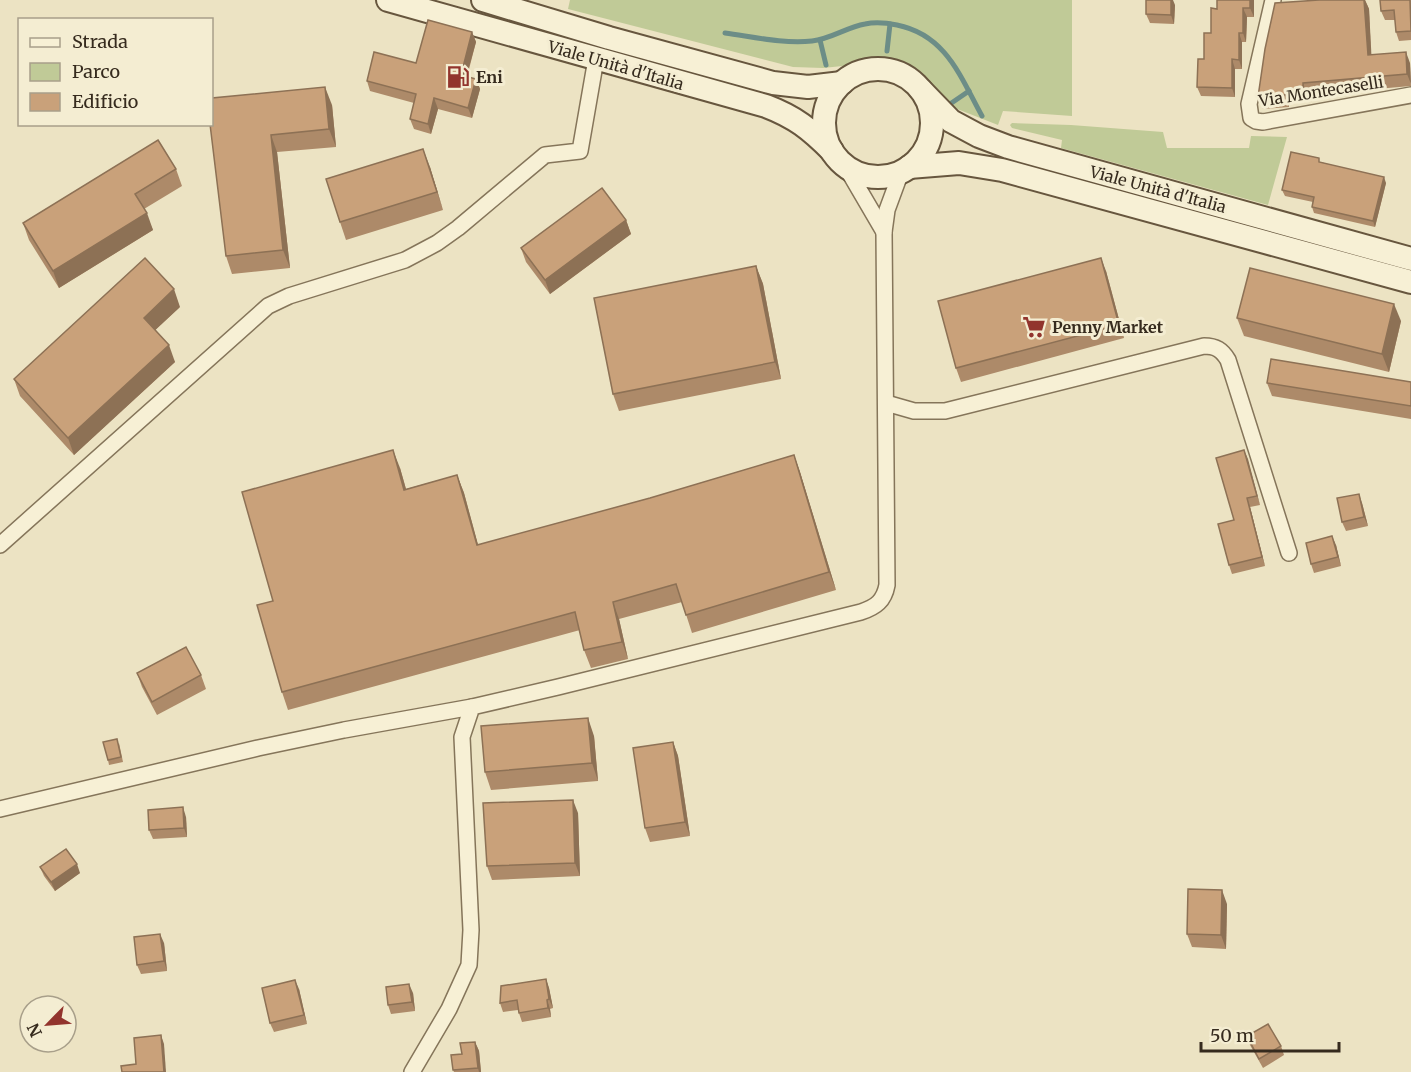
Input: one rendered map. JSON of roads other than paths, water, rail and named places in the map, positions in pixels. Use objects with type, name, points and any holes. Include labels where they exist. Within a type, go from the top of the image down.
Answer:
[{"type":"main road","name":"Viale Unità d'Italia","points":[[388,0],[782,112],[809,128],[839,159],[859,174],[873,177],[887,176],[905,169],[959,163],[1002,170],[1411,282]]},
{"type":"main road","name":"Viale Unità d'Italia","points":[[483,0],[609,38],[773,83],[808,87],[842,83],[857,73],[874,69],[892,71],[908,78],[951,121],[979,136],[1008,147],[1411,259]]},
{"type":"main road","points":[[839,159],[825,134],[824,115],[830,98],[842,83]]},
{"type":"main road","points":[[905,169],[921,155],[929,139],[932,123],[929,106],[921,90]]},
{"type":"street","name":"Via Montecaselli","points":[[1273,0],[1249,104],[1251,118],[1263,122],[1411,95]]},
{"type":"street","points":[[0,545],[268,306],[289,296],[405,260],[437,243],[458,228],[545,155],[580,151],[596,59]]},
{"type":"street","points":[[839,159],[884,232]]},
{"type":"street","points":[[0,809],[344,729],[472,707],[558,687],[861,612],[880,603],[887,585],[884,232],[887,210],[905,169]]},
{"type":"street","points":[[886,403],[914,411],[945,411],[1203,346],[1212,346],[1219,349],[1228,360],[1289,553]]},
{"type":"street","points":[[412,1072],[449,1009],[469,965],[471,930],[462,737],[472,707]]},
{"type":"waterway","points":[[725,33],[801,42],[819,40],[869,23],[893,24],[914,30],[928,38],[950,59],[982,116]]},
{"type":"waterway","points":[[887,51],[890,24]]},
{"type":"waterway","points":[[820,40],[826,65]]},
{"type":"waterway","points":[[950,104],[969,91]]},
{"type":"place","name":"Eni","points":[[458,77]]},
{"type":"place","name":"Penny Market","points":[[1034,327]]}]
